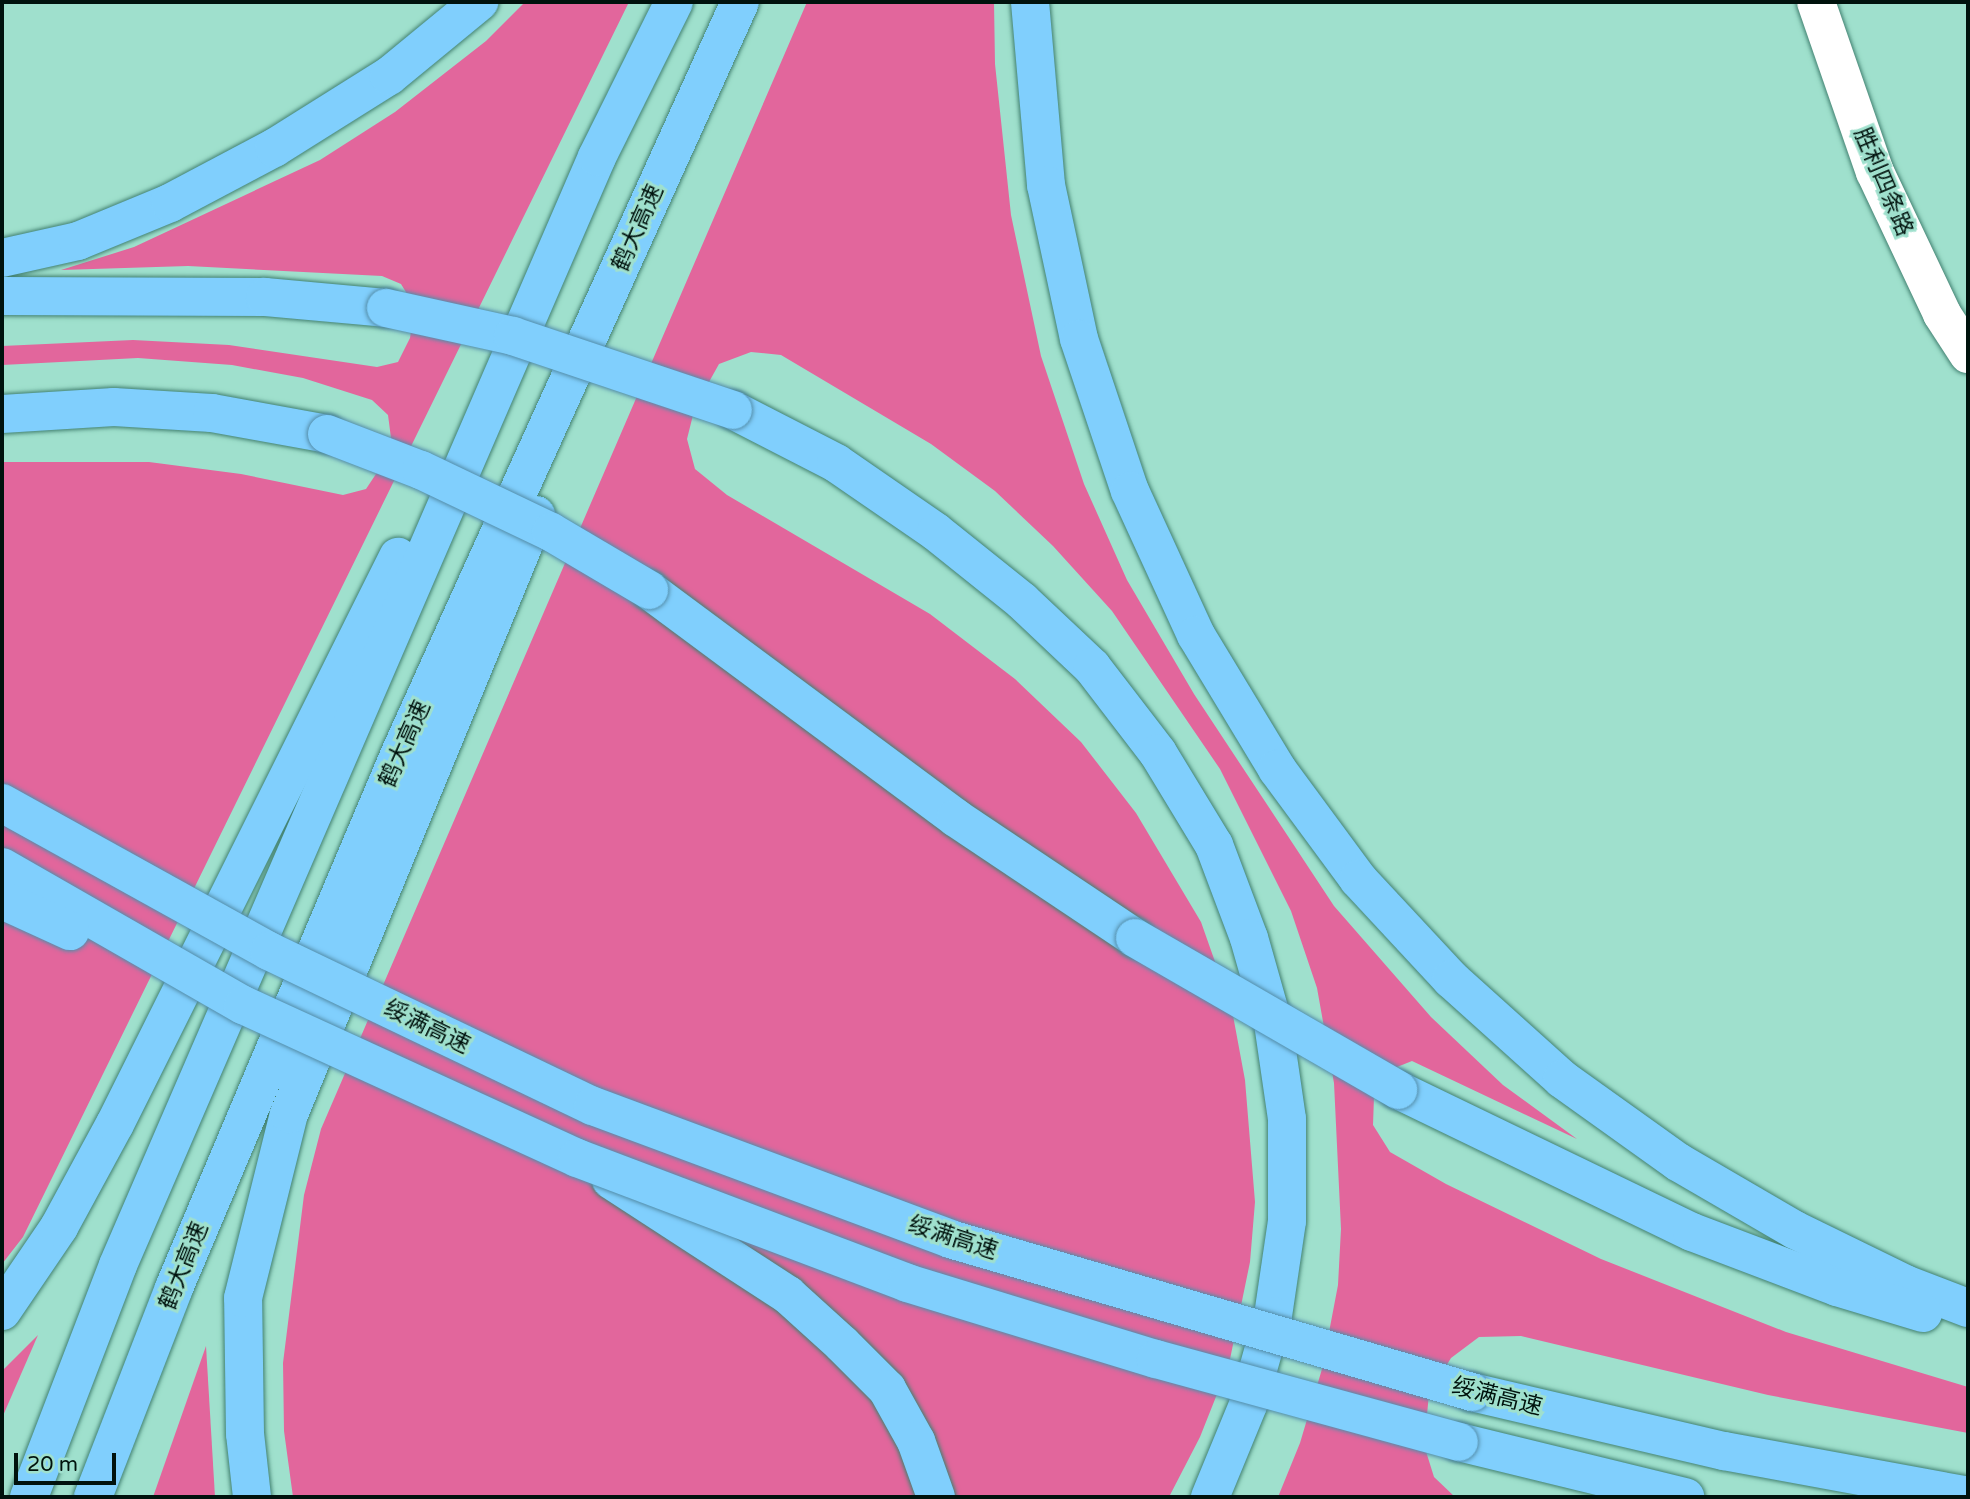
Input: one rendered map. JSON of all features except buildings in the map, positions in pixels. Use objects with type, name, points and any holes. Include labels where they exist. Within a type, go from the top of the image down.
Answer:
[{"type":"highway","points":[[2,258],[78,241],[170,204],[262,154],[389,76],[478,2]]},
{"type":"highway","points":[[2,1311],[59,1227],[115,1124],[674,2]]},
{"type":"highway","name":"鹤大高速","points":[[93,1497],[174,1288],[400,752],[740,2]]},
{"type":"highway","points":[[252,1497],[245,1434],[243,1298],[289,1114],[747,2]]},
{"type":"highway","points":[[1030,2],[1046,185],[1079,339],[1130,491],[1190,623],[1278,769],[1358,879],[1451,979],[1562,1079],[1678,1162],[1794,1230],[1905,1284],[1968,1308]]},
{"type":"highway","points":[[29,1497],[118,1265],[597,157]]},
{"type":"highway","points":[[2,296],[265,297],[386,308],[513,336],[733,410],[836,463],[936,533],[1022,601],[1092,667],[1158,752],[1214,845],[1249,938],[1273,1023],[1287,1119],[1287,1221],[1273,1316],[1248,1405],[1210,1497]]},
{"type":"highway","points":[[2,414],[114,407],[212,413],[327,434],[421,470],[551,533],[649,590],[956,818],[1135,938],[1398,1090],[1692,1232],[1837,1287],[1968,1327]]},
{"type":"highway","name":"绥满高速","points":[[2,803],[269,951],[593,1106],[950,1239],[1472,1392],[1724,1451],[1968,1496]]},
{"type":"highway","points":[[2,867],[243,1004]]},
{"type":"highway","points":[[2,900],[243,1004],[577,1158],[907,1283],[1156,1359],[1459,1442],[1685,1497]]},
{"type":"highway","points":[[577,1158],[788,1295],[842,1344],[887,1389],[916,1441],[936,1497]]},
{"type":"street","name":"胜利四条路","points":[[1816,2],[1875,172],[1942,314],[1968,354]]},
{"type":"shaded area","points":[[525,2],[629,2],[23,1237],[2,1264],[2,462],[149,462],[241,474],[343,495],[366,489],[378,471],[391,438],[388,415],[372,400],[303,378],[232,365],[138,358],[2,365],[2,346],[133,340],[229,345],[377,367],[398,362],[410,338],[415,307],[401,284],[382,276],[188,266],[61,270],[134,247],[320,160],[395,112],[486,41]]},
{"type":"shaded area","points":[[807,2],[994,2],[995,64],[1011,215],[1041,356],[1084,484],[1127,580],[1194,694],[1334,906],[1431,1017],[1503,1085],[1577,1139],[1412,1061],[1392,1069],[1374,1097],[1373,1125],[1390,1152],[1446,1184],[1601,1259],[1786,1332],[1968,1387],[1968,1433],[1768,1395],[1521,1336],[1479,1337],[1451,1358],[1429,1394],[1424,1445],[1434,1477],[1455,1497],[1278,1497],[1300,1443],[1322,1369],[1338,1285],[1341,1229],[1334,1083],[1317,988],[1291,911],[1220,769],[1112,611],[1053,546],[995,491],[931,444],[781,355],[751,352],[719,364],[695,407],[687,439],[695,469],[727,495],[930,614],[1015,679],[1081,742],[1136,813],[1201,922],[1232,1010],[1245,1080],[1255,1202],[1250,1262],[1229,1364],[1200,1437],[1169,1497],[293,1497],[284,1431],[283,1363],[304,1195],[321,1129]]},
{"type":"shaded area","points":[[38,1335],[2,1418],[2,1371]]},
{"type":"shaded area","points":[[206,1346],[215,1497],[153,1497]]}]
